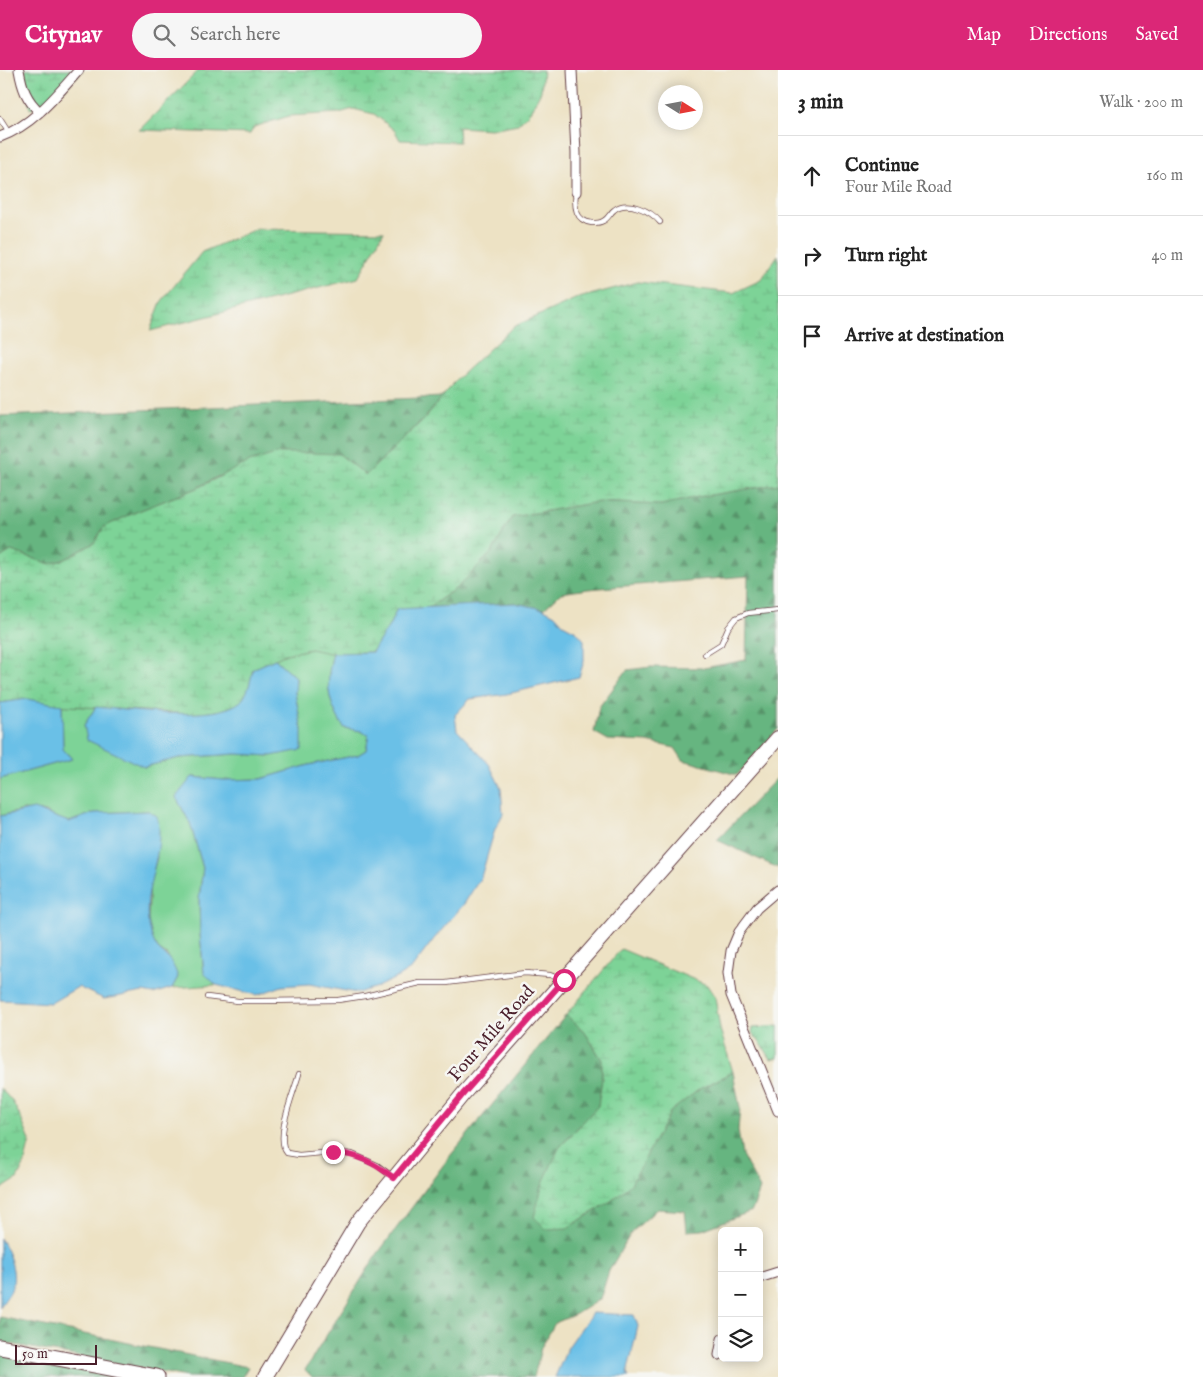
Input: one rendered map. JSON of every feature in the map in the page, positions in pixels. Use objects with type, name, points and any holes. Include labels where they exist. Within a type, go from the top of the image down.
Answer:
[{"type":"main road","name":"Four Mile Road","points":[[265,1377],[358,1222],[464,1093],[778,738]]},
{"type":"main road","points":[[0,1347],[157,1377]]},
{"type":"street","points":[[20,70],[22,86],[26,97],[40,112]]},
{"type":"street","points":[[0,137],[18,128],[40,112],[79,70]]},
{"type":"street","points":[[572,70],[576,192]]},
{"type":"street","points":[[778,890],[757,908],[739,932],[731,951],[728,972],[731,995],[778,1111]]},
{"type":"street","points":[[763,1277],[778,1272]]},
{"type":"lane","points":[[0,119],[9,133]]},
{"type":"lane","points":[[576,192],[574,204],[577,214],[588,222],[596,223],[603,221],[616,208],[630,206],[646,211],[660,222]]},
{"type":"lane","points":[[705,654],[721,644],[728,628],[736,618],[748,613],[778,610]]},
{"type":"lane","points":[[207,997],[261,1002],[338,1000],[365,996],[420,983],[446,983],[525,973],[550,975],[564,980]]},
{"type":"lane","points":[[299,1074],[285,1120],[282,1139],[283,1148],[287,1153],[299,1155],[333,1152],[352,1154],[377,1165],[394,1178]]},
{"type":"green space","points":[[25,70],[83,70],[54,100],[30,109]]},
{"type":"green space","points":[[199,70],[543,70],[541,91],[530,112],[518,124],[491,129],[458,127],[459,142],[400,140],[395,131],[374,114],[353,109],[339,113],[289,116],[254,127],[250,134],[139,130]]},
{"type":"green space","points":[[256,229],[384,231],[358,278],[150,331],[161,302],[202,252]]},
{"type":"green space","points":[[778,255],[778,484],[661,505],[598,502],[512,517],[492,552],[459,586],[428,608],[397,609],[389,626],[372,652],[329,653],[311,649],[286,654],[253,669],[248,689],[243,699],[226,709],[190,714],[54,705],[27,699],[0,703],[0,558],[11,551],[50,564],[66,559],[94,543],[104,527],[197,488],[249,462],[279,453],[339,454],[366,475],[424,419],[458,378],[513,327],[575,299],[638,282],[733,293],[761,280]]},
{"type":"green space","points":[[443,397],[424,419],[366,475],[339,454],[217,477],[197,488],[104,527],[94,543],[66,559],[50,564],[11,551],[0,558],[0,416]]},
{"type":"green space","points":[[778,484],[778,729],[737,775],[683,760],[675,748],[647,742],[608,740],[594,732],[599,707],[627,670],[651,667],[704,668],[746,660],[748,576],[588,589],[561,593],[544,609],[515,603],[428,608],[459,586],[492,552],[512,517],[598,502],[661,505]]},
{"type":"green space","points":[[311,649],[333,653],[328,683],[334,709],[344,728],[361,731],[369,735],[366,750],[358,755],[309,765],[261,779],[224,780],[193,777],[176,797],[190,823],[203,868],[199,899],[204,973],[216,985],[172,988],[178,977],[167,955],[159,950],[153,941],[148,920],[150,881],[157,858],[149,811],[94,813],[69,822],[46,812],[24,810],[0,816],[0,779],[72,759],[63,749],[62,705],[96,707],[84,725],[144,767],[179,758],[236,754],[271,756],[302,730],[295,693],[296,678],[275,659],[286,654]]},
{"type":"green space","points":[[778,777],[778,868],[717,840]]},
{"type":"green space","points":[[621,949],[707,985],[715,997],[720,1029],[733,1072],[701,1088],[671,1111],[631,1184],[611,1201],[567,1228],[546,1229],[534,1217],[543,1183],[559,1148],[598,1106],[602,1079],[602,1060],[585,1032],[566,1015]]},
{"type":"green space","points":[[566,1015],[585,1032],[602,1060],[602,1079],[598,1106],[559,1148],[567,1228],[611,1201],[631,1183],[670,1111],[701,1088],[733,1072],[740,1108],[738,1130],[742,1155],[760,1189],[752,1211],[702,1230],[687,1231],[685,1211],[657,1209],[631,1233],[609,1271],[600,1299],[576,1314],[555,1323],[541,1348],[534,1377],[312,1377],[305,1370],[375,1257],[450,1156]]},
{"type":"green space","points":[[778,1026],[778,1058],[771,1059],[752,1033],[753,1028]]},
{"type":"green space","points":[[0,1088],[12,1101],[30,1141],[24,1165],[17,1179],[0,1190]]},
{"type":"green space","points":[[0,1317],[248,1367],[242,1377],[187,1377],[0,1342]]},
{"type":"green space","points":[[0,1353],[127,1377],[0,1377]]},
{"type":"water","points":[[515,603],[544,609],[555,615],[563,624],[576,631],[584,640],[584,661],[579,677],[507,694],[470,699],[455,715],[457,730],[489,764],[501,788],[503,814],[495,829],[481,877],[464,904],[412,968],[377,987],[357,993],[309,984],[282,986],[257,995],[216,985],[204,973],[199,899],[203,868],[190,823],[176,797],[192,777],[224,780],[261,779],[309,765],[358,755],[366,750],[369,736],[361,731],[344,728],[334,709],[328,683],[333,653],[372,652],[389,626],[397,609]]},
{"type":"water","points":[[275,659],[296,678],[295,693],[302,730],[302,750],[271,756],[236,754],[179,758],[144,767],[87,740],[84,725],[96,707],[171,713],[212,712],[229,708],[241,701],[246,694],[253,669]]},
{"type":"water","points":[[27,699],[62,705],[63,749],[72,759],[0,779],[0,703]]},
{"type":"water","points":[[34,809],[69,822],[94,813],[149,811],[157,816],[159,842],[147,907],[148,921],[155,944],[171,962],[178,977],[172,988],[153,994],[143,992],[104,999],[78,987],[51,1003],[0,1000],[0,816]]},
{"type":"water","points":[[0,1238],[9,1257],[14,1277],[11,1290],[0,1307]]},
{"type":"water","points":[[592,1313],[634,1315],[638,1326],[627,1374],[629,1377],[555,1377],[568,1347]]},
{"type":"route","points":[[333,1152],[352,1154],[364,1158],[394,1178],[464,1093],[564,980]]}]
